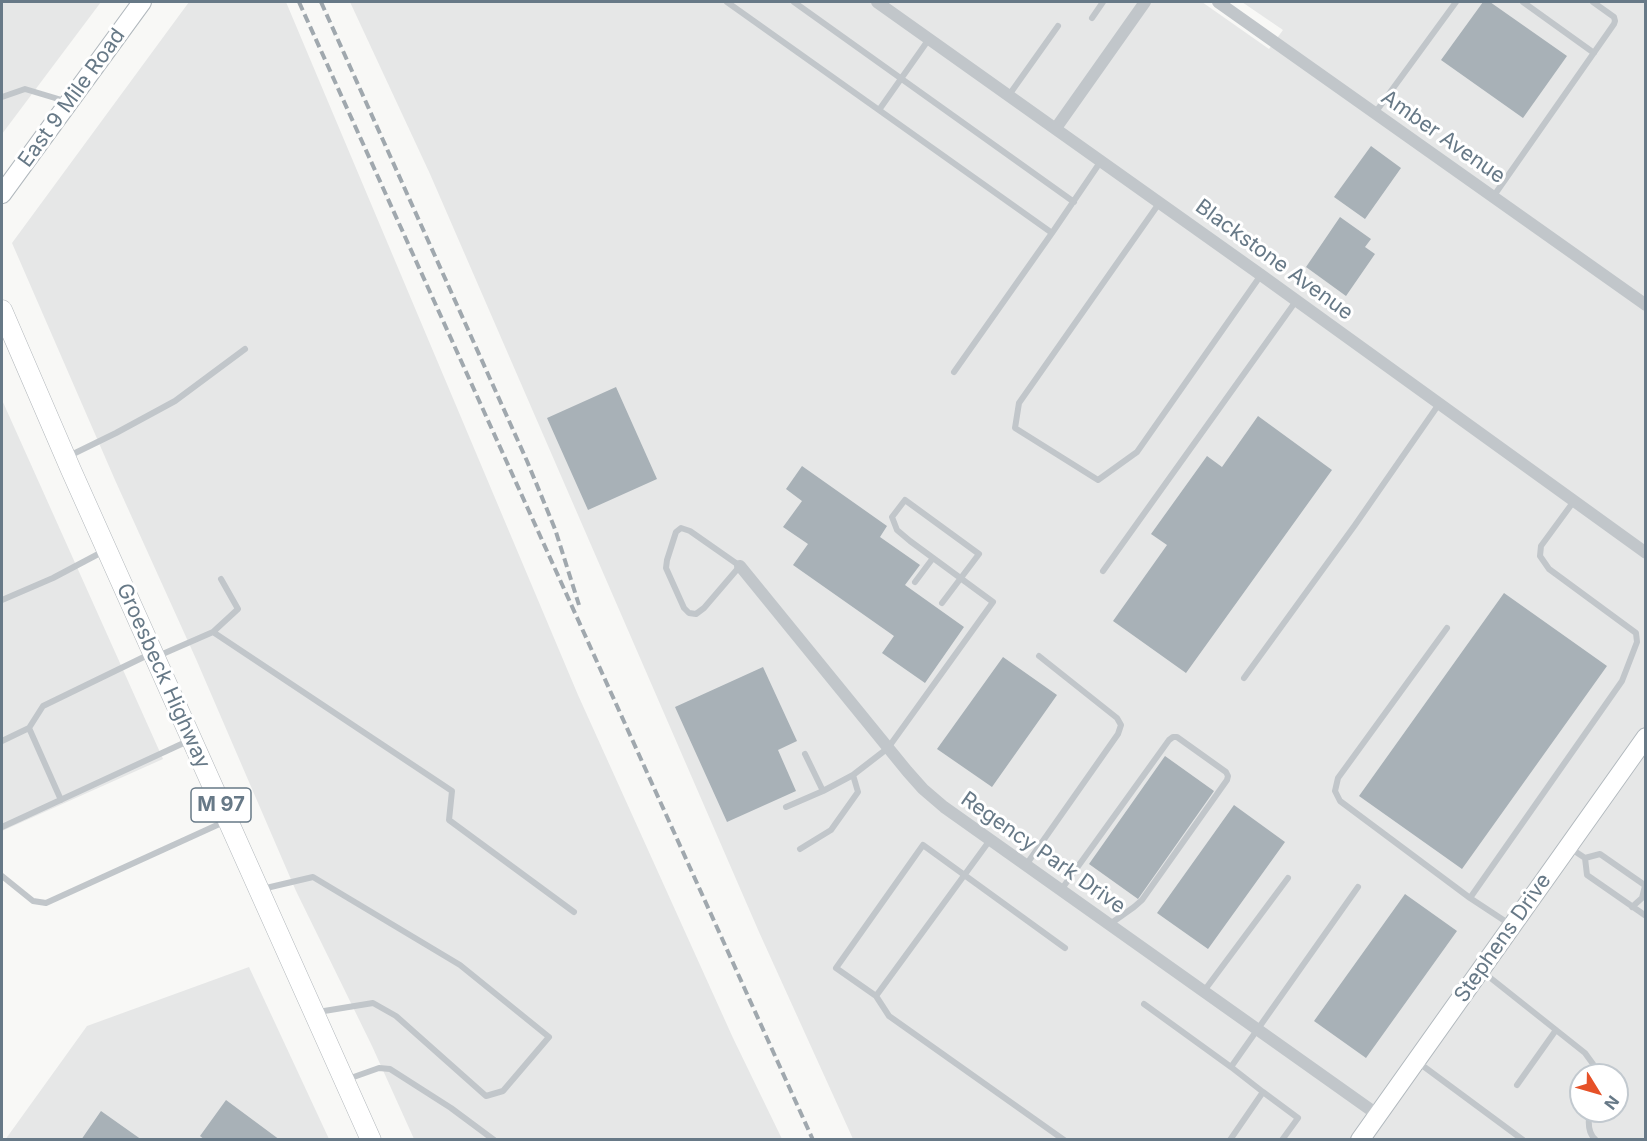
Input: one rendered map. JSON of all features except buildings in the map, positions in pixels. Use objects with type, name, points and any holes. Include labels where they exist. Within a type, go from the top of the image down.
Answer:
[{"type":"main road","name":"Groesbeck Highway","points":[[2,310],[371,1140]]},
{"type":"street","name":"East 9 Mile Road","points":[[2,194],[142,2]]},
{"type":"street","name":"Blackstone Avenue","points":[[877,2],[1160,202],[1646,553]]},
{"type":"street","points":[[1056,128],[1145,2]]},
{"type":"street","name":"Amber Avenue","points":[[1218,2],[1646,305]]},
{"type":"street","name":"Regency Park Drive","points":[[740,566],[923,789],[990,840],[1378,1115]]},
{"type":"street","name":"Stephens Drive","points":[[1360,1140],[1646,736]]},
{"type":"lane","points":[[727,2],[1052,233]]},
{"type":"lane","points":[[794,2],[1074,202]]},
{"type":"lane","points":[[1092,18],[1103,2]]},
{"type":"lane","points":[[1375,113],[1456,2]]},
{"type":"lane","points":[[1523,2],[1594,53]]},
{"type":"lane","points":[[1493,197],[1615,21],[1614,17],[1593,2]]},
{"type":"lane","points":[[1009,95],[1058,26]]},
{"type":"lane","points":[[879,110],[929,38]]},
{"type":"lane","points":[[2,97],[25,89],[69,102]]},
{"type":"lane","points":[[954,372],[1102,161]]},
{"type":"lane","points":[[1160,202],[1019,403],[1015,428],[1098,480],[1137,452],[1261,275]]},
{"type":"lane","points":[[1103,571],[1296,300]]},
{"type":"lane","points":[[66,457],[175,401],[245,349]]},
{"type":"lane","points":[[1244,678],[1439,404]]},
{"type":"lane","points":[[786,807],[853,775],[888,748],[993,602],[961,578],[933,558],[897,530],[892,517],[905,500],[979,555],[961,578],[942,603]]},
{"type":"lane","points":[[1470,898],[1622,681],[1637,642],[1636,633],[1549,569],[1540,556],[1541,546],[1574,501]]},
{"type":"lane","points":[[681,528],[690,531],[740,566],[704,608],[696,614],[689,613],[684,608],[666,568],[676,532],[681,528]]},
{"type":"lane","points":[[2,600],[53,578],[107,549]]},
{"type":"lane","points":[[915,582],[933,558]]},
{"type":"lane","points":[[2,741],[29,728],[43,706],[154,655],[213,632],[238,609],[221,579]]},
{"type":"lane","points":[[1447,628],[1338,778],[1335,791],[1340,801],[1470,898],[1512,925]]},
{"type":"lane","points":[[213,632],[452,791],[449,820],[574,912]]},
{"type":"lane","points":[[1026,865],[1118,734],[1121,725],[1117,718],[1039,656]]},
{"type":"lane","points":[[29,728],[61,800]]},
{"type":"lane","points":[[1061,890],[1169,740],[1178,737],[1226,772],[1227,780],[1149,891],[1134,907],[1109,924]]},
{"type":"lane","points":[[2,827],[192,739]]},
{"type":"lane","points":[[805,754],[823,791]]},
{"type":"lane","points":[[800,849],[831,830],[858,792],[853,775]]},
{"type":"lane","points":[[2,876],[33,901],[46,903],[228,820]]},
{"type":"lane","points":[[876,996],[990,840]]},
{"type":"lane","points":[[1064,1140],[889,1016],[876,996],[836,968],[922,845],[1065,948]]},
{"type":"lane","points":[[1568,846],[1585,858],[1587,875],[1646,916]]},
{"type":"lane","points":[[1585,858],[1600,854],[1645,886],[1642,898],[1632,907]]},
{"type":"lane","points":[[259,890],[314,877],[460,965],[549,1037],[503,1091],[486,1096],[396,1016],[373,1004],[314,1013]]},
{"type":"lane","points":[[1204,991],[1288,878]]},
{"type":"lane","points":[[1231,1067],[1358,887]]},
{"type":"lane","points":[[1480,970],[1585,1053],[1592,1063]]},
{"type":"lane","points":[[1144,1004],[1298,1118],[1282,1140]]},
{"type":"lane","points":[[1517,1085],[1556,1030]]},
{"type":"lane","points":[[1416,1061],[1523,1140]]},
{"type":"lane","points":[[344,1081],[379,1068],[390,1069],[451,1108],[494,1140]]},
{"type":"lane","points":[[1230,1140],[1263,1092]]},
{"type":"lane","points":[[1588,1123],[1596,1140]]},
{"type":"shaded area","points":[[2,2],[101,2],[2,134]]},
{"type":"shaded area","points":[[189,2],[286,2],[578,695],[733,1038],[782,1139],[414,1139],[372,1046],[296,891],[12,243]]},
{"type":"shaded area","points":[[350,2],[1202,2],[1269,49],[1283,30],[1242,2],[1645,2],[1645,1139],[853,1139],[759,932],[430,174]]},
{"type":"shaded area","points":[[2,400],[163,759],[2,831]]},
{"type":"shaded area","points":[[249,967],[329,1139],[5,1140],[87,1026]]},
{"type":"railway","points":[[299,2],[813,1140]]},
{"type":"railway","points":[[321,2],[527,461],[555,529],[579,605]]}]
